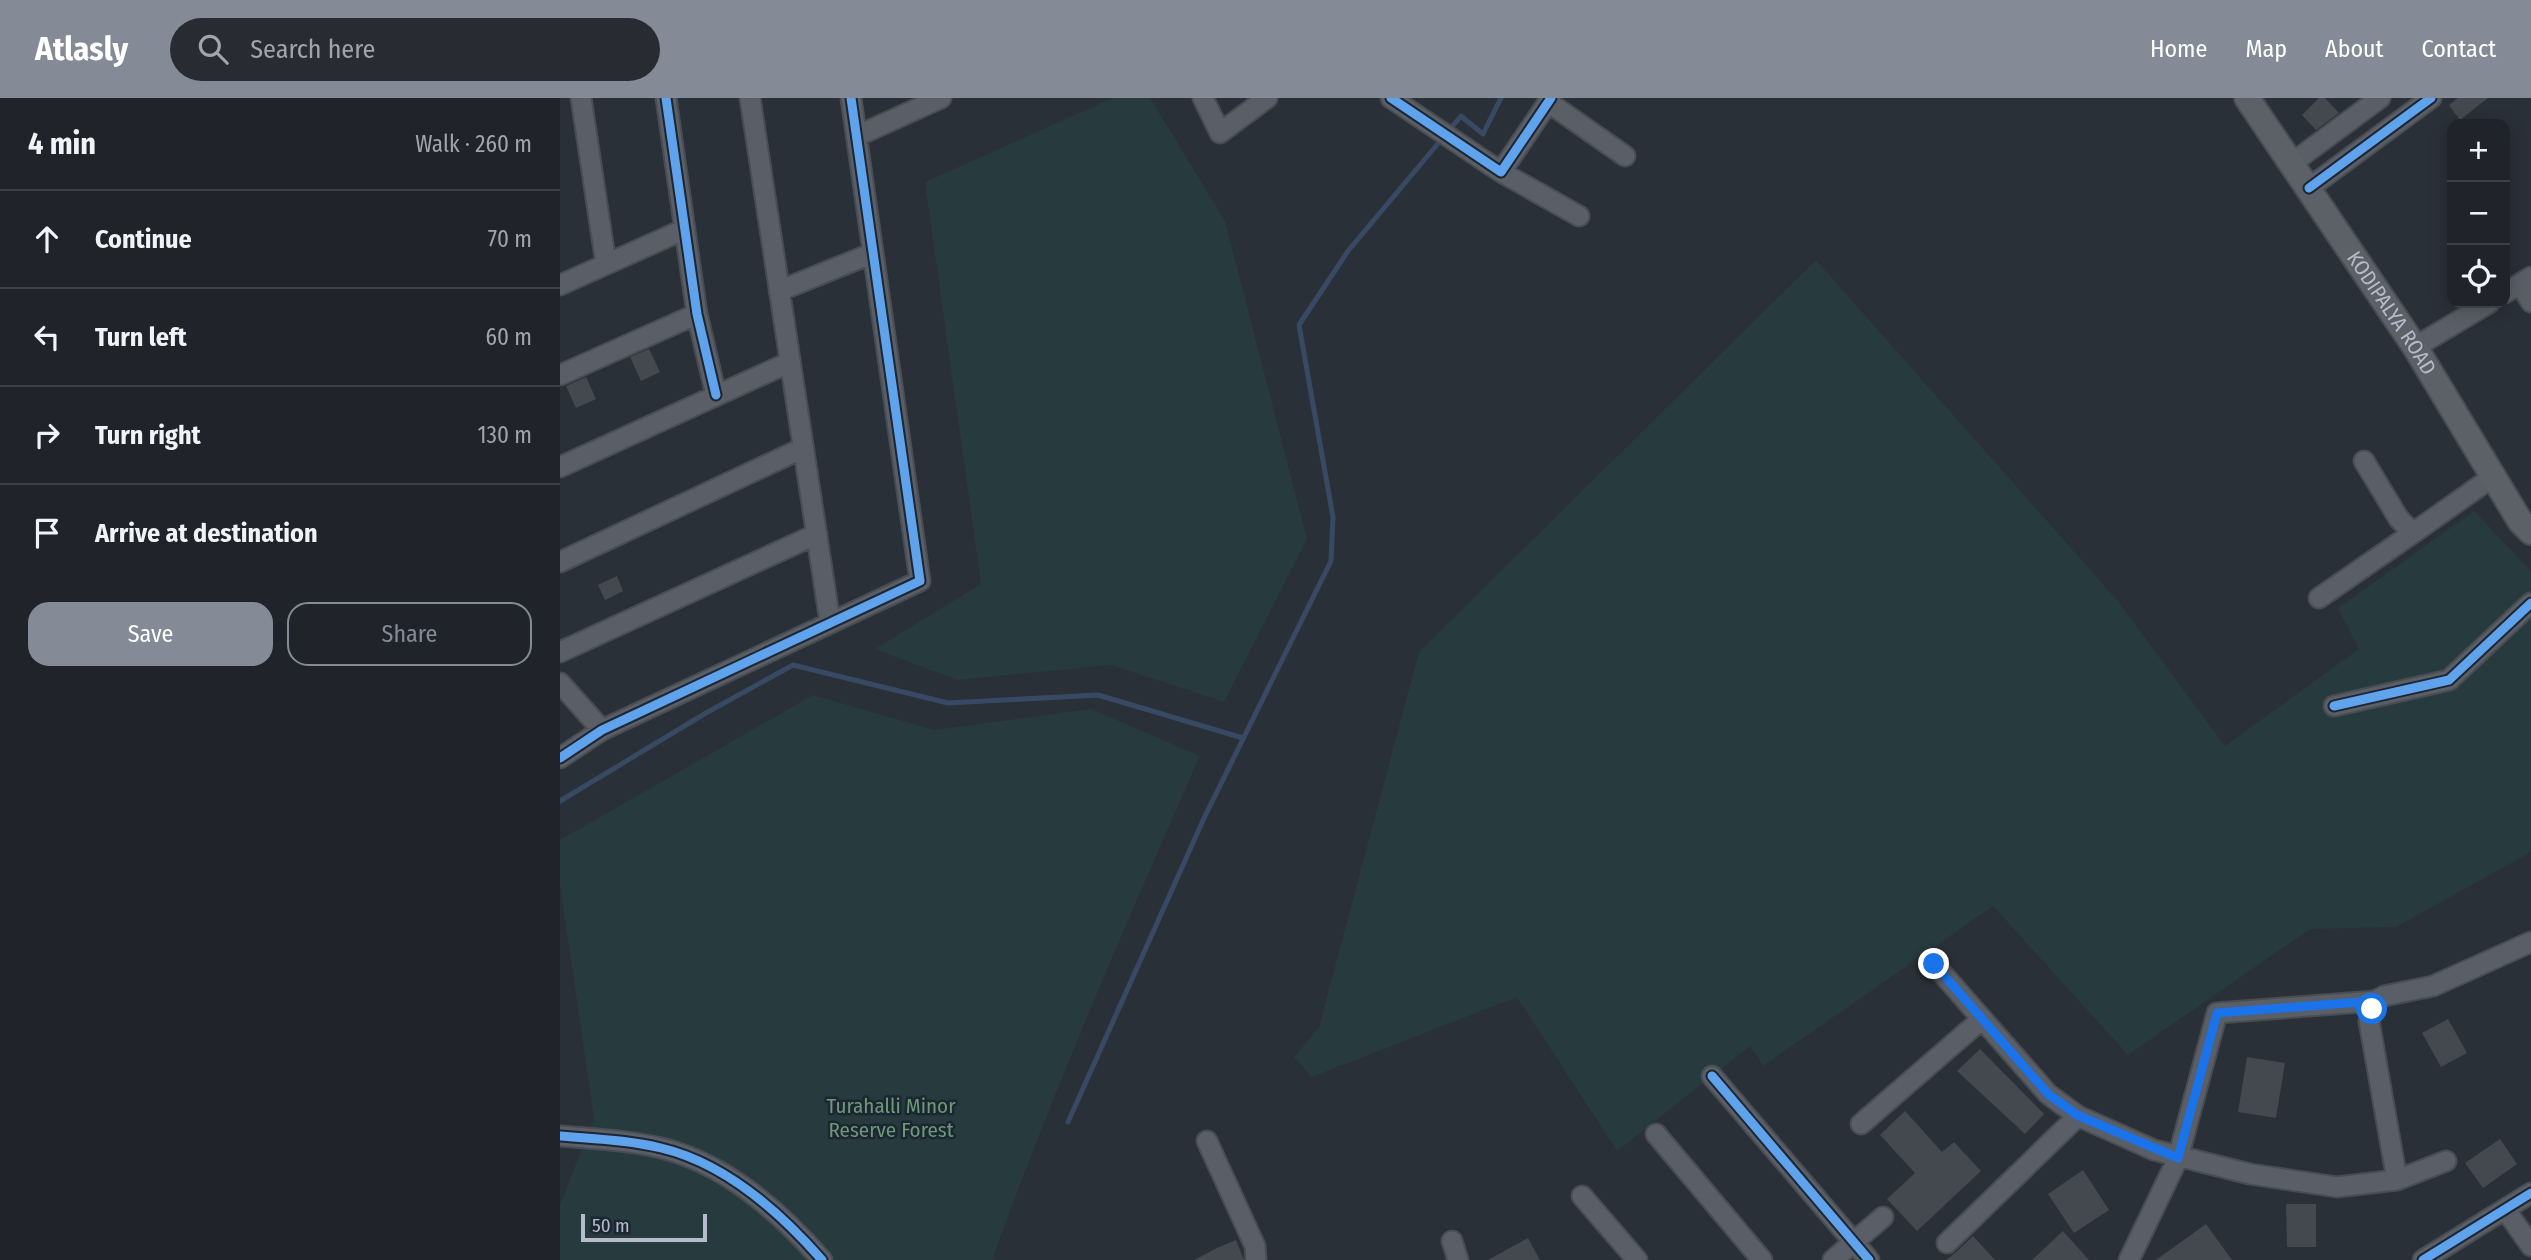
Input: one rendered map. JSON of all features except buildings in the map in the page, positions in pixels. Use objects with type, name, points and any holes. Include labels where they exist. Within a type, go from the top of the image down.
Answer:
[{"type":"main road","name":"KODIPALYA ROAD","points":[[2247,98],[2415,347],[2531,532]]},
{"type":"street","points":[[581,98],[606,264]]},
{"type":"street","points":[[666,98],[697,313],[716,396]]},
{"type":"street","points":[[750,98],[830,622]]},
{"type":"street","points":[[560,758],[601,730],[920,581],[851,98]]},
{"type":"street","points":[[857,136],[942,98]]},
{"type":"street","points":[[1203,98],[1220,133],[1267,98]]},
{"type":"street","points":[[1391,98],[1501,172],[1579,216]]},
{"type":"street","points":[[2292,163],[2380,98]]},
{"type":"street","points":[[2309,188],[2431,98]]},
{"type":"street","points":[[1501,172],[1550,100],[1625,156]]},
{"type":"street","points":[[560,285],[685,229]]},
{"type":"street","points":[[779,291],[873,253]]},
{"type":"street","points":[[2518,285],[2531,302]]},
{"type":"street","points":[[2415,347],[2481,308]]},
{"type":"street","points":[[560,375],[697,313]]},
{"type":"street","points":[[560,467],[790,362]]},
{"type":"street","points":[[560,562],[803,448]]},
{"type":"street","points":[[2364,461],[2399,519],[2413,533]]},
{"type":"street","points":[[2319,598],[2494,476]]},
{"type":"street","points":[[560,652],[817,534]]},
{"type":"street","points":[[2334,706],[2449,680],[2531,603]]},
{"type":"street","points":[[560,683],[601,730]]},
{"type":"street","points":[[2129,1260],[2178,1158],[2217,1013],[2375,1001],[2384,996],[2433,986],[2531,942]]},
{"type":"street","points":[[1934,964],[2048,1094],[2077,1115],[2178,1158],[2250,1174],[2337,1188],[2398,1180],[2446,1161]]},
{"type":"street","points":[[2375,1001],[2369,1021],[2398,1180]]},
{"type":"street","points":[[1861,1124],[1982,1019]]},
{"type":"street","points":[[1713,1076],[1869,1260]]},
{"type":"street","points":[[1947,1243],[2077,1115]]},
{"type":"street","points":[[1656,1134],[1762,1260]]},
{"type":"street","points":[[560,1136],[623,1141],[664,1149],[716,1171],[781,1217],[822,1260]]},
{"type":"street","points":[[1207,1141],[1255,1246],[1256,1260]]},
{"type":"street","points":[[2430,1258],[2531,1193]]},
{"type":"street","points":[[1582,1196],[1637,1260]]},
{"type":"street","points":[[2505,1209],[2531,1246]]},
{"type":"street","points":[[1833,1260],[1884,1217]]},
{"type":"street","points":[[1452,1241],[1458,1260]]},
{"type":"green space","points":[[1113,98],[1150,98],[1225,221],[1307,539],[1224,702],[1112,665],[957,680],[875,649],[981,584],[925,182]]},
{"type":"green space","points":[[1816,260],[2117,600],[2225,746],[2359,649],[2338,608],[2474,511],[2531,571],[2531,852],[2396,927],[2310,929],[2128,1055],[1993,906],[1763,1066],[1750,1046],[1617,1151],[1517,997],[1312,1077],[1294,1057],[1319,1027],[1419,652]]},
{"type":"green space","name":"Turahalli Minor Reserve Forest","points":[[813,695],[934,730],[1091,709],[1200,756],[1092,1006],[992,1260],[560,1260],[560,1205],[594,1118],[560,885],[560,840]]},
{"type":"waterway","points":[[1068,1122],[1205,816],[1331,561],[1333,517],[1299,325],[1348,251],[1461,116],[1483,134],[1501,98]]},
{"type":"waterway","points":[[560,801],[706,713],[793,665],[948,703],[1098,695],[1243,738]]},
{"type":"cycle path","points":[[666,98],[697,314],[716,395]]},
{"type":"cycle path","points":[[560,758],[602,730],[920,581],[851,98]]},
{"type":"cycle path","points":[[1391,98],[1501,172],[1551,98]]},
{"type":"cycle path","points":[[2309,188],[2431,98]]},
{"type":"cycle path","points":[[2334,706],[2449,680],[2531,603]]},
{"type":"cycle path","points":[[1712,1076],[1869,1260]]},
{"type":"cycle path","points":[[560,1136],[649,1145],[685,1155],[707,1165],[729,1177],[769,1207],[822,1260]]},
{"type":"cycle path","points":[[2423,1260],[2531,1193]]},
{"type":"route","points":[[1934,964],[2048,1094],[2077,1115],[2178,1158],[2217,1013],[2375,1001],[2372,1009]]}]
